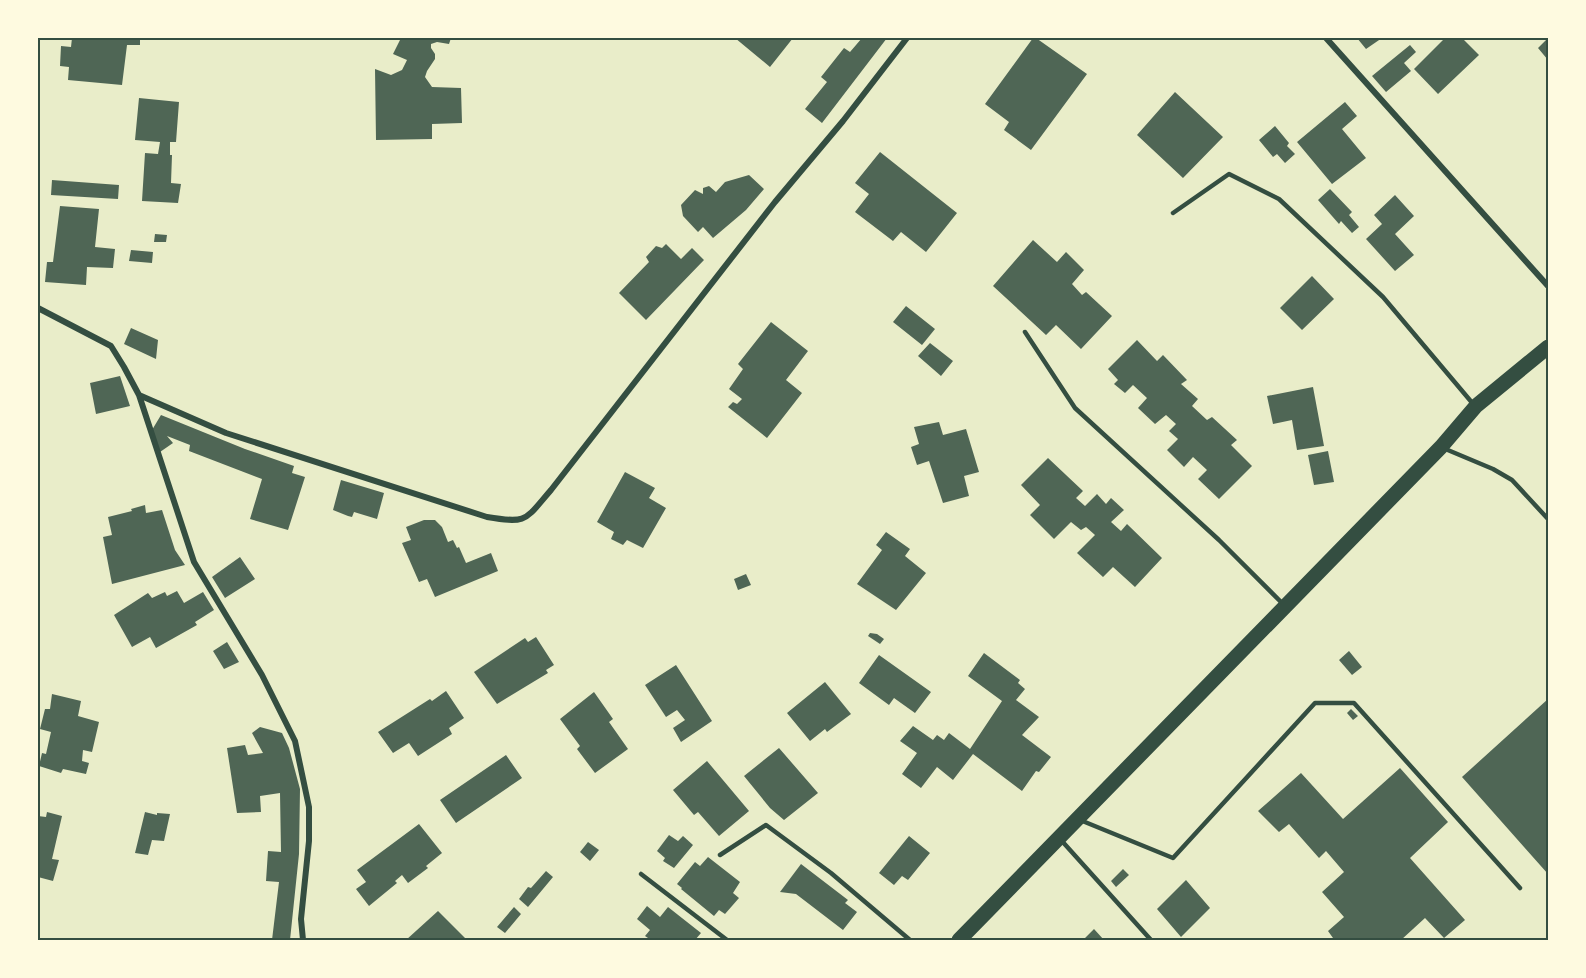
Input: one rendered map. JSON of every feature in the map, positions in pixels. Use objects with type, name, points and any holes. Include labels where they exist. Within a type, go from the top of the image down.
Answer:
[{"type":"main road","points":[[959,940],[1441,447],[1476,406],[1548,346]]},
{"type":"street","points":[[139,395],[226,433],[487,517],[514,522],[528,517],[907,38]]},
{"type":"street","points":[[1326,38],[1548,286]]},
{"type":"street","points":[[38,308],[111,346],[139,395],[194,562],[262,675],[295,741],[309,807],[309,841],[301,919],[303,940]]},
{"type":"lane","points":[[1173,213],[1228,174],[1279,199],[1383,297],[1476,406]]},
{"type":"lane","points":[[1025,332],[1075,408],[1219,540],[1285,606]]},
{"type":"lane","points":[[1441,447],[1493,469],[1512,480],[1548,519]]},
{"type":"lane","points":[[1077,819],[1173,858],[1315,703],[1354,703],[1520,888]]},
{"type":"lane","points":[[720,855],[766,825],[831,873],[910,940]]},
{"type":"lane","points":[[1059,838],[1151,940]]},
{"type":"lane","points":[[641,874],[727,940]]},
{"type":"building","points":[[72,38],[115,40],[116,38],[140,38],[140,45],[127,45],[122,85],[68,80],[69,67],[60,66],[61,46],[71,47]]},
{"type":"building","points":[[401,38],[451,38],[449,44],[437,42],[431,44],[435,59],[425,77],[432,87],[461,88],[462,123],[432,124],[432,139],[376,140],[375,69],[391,75],[402,70],[407,60],[393,54]]},
{"type":"building","points":[[735,38],[793,38],[770,67]]},
{"type":"building","points":[[862,38],[887,38],[822,123],[805,109],[827,82],[821,77],[844,48],[850,52]]},
{"type":"building","points":[[1033,38],[1087,74],[1031,150],[1004,130],[1009,122],[985,104]]},
{"type":"building","points":[[1357,38],[1382,38],[1366,49]]},
{"type":"building","points":[[1445,38],[1462,38],[1479,55],[1438,94],[1414,69]]},
{"type":"building","points":[[1548,38],[1548,60],[1538,48]]},
{"type":"building","points":[[1410,45],[1416,52],[1404,63],[1411,71],[1386,92],[1372,76]]},
{"type":"building","points":[[1175,92],[1223,137],[1183,178],[1137,135]]},
{"type":"building","points":[[139,98],[179,102],[176,142],[170,142],[171,183],[181,184],[178,203],[142,201],[145,153],[158,154],[160,142],[135,140]]},
{"type":"building","points":[[1345,102],[1357,116],[1342,129],[1366,158],[1332,184],[1297,142]]},
{"type":"building","points":[[1275,126],[1289,143],[1287,146],[1295,154],[1285,163],[1277,154],[1273,157],[1259,140]]},
{"type":"building","points":[[880,152],[957,213],[926,252],[901,232],[893,241],[855,212],[869,194],[855,183]]},
{"type":"building","points":[[749,175],[764,189],[746,210],[713,238],[703,227],[698,232],[683,216],[681,205],[695,190],[703,194],[703,188],[709,186],[716,192],[725,182]]},
{"type":"building","points":[[52,180],[119,185],[118,199],[51,195]]},
{"type":"building","points":[[1330,189],[1352,212],[1349,215],[1359,227],[1352,233],[1341,221],[1339,224],[1318,200]]},
{"type":"building","points":[[1395,195],[1414,216],[1395,234],[1414,255],[1395,271],[1366,239],[1382,224],[1374,215]]},
{"type":"building","points":[[60,206],[99,209],[95,247],[115,249],[113,268],[87,267],[86,285],[45,282],[47,262],[53,262]]},
{"type":"building","points":[[155,234],[167,235],[166,242],[154,242]]},
{"type":"building","points":[[1033,240],[1057,262],[1066,252],[1084,270],[1072,284],[1082,295],[1086,292],[1112,316],[1081,349],[1056,325],[1046,335],[993,286]]},
{"type":"building","points":[[666,244],[681,259],[692,248],[704,260],[646,320],[619,293],[649,262],[646,257],[656,246],[662,248]]},
{"type":"building","points":[[131,250],[153,252],[152,263],[129,261]]},
{"type":"building","points":[[1312,276],[1334,299],[1302,330],[1280,308]]},
{"type":"building","points":[[906,306],[935,329],[922,345],[893,322]]},
{"type":"building","points":[[771,322],[808,351],[786,380],[802,393],[767,438],[728,407],[733,402],[737,404],[742,399],[729,389],[743,369],[738,364]]},
{"type":"building","points":[[131,328],[158,340],[156,359],[124,344]]},
{"type":"building","points":[[1137,340],[1157,361],[1163,355],[1187,380],[1181,384],[1198,399],[1192,406],[1207,420],[1212,417],[1237,440],[1231,445],[1252,466],[1219,499],[1198,479],[1207,470],[1193,457],[1184,467],[1167,450],[1178,439],[1169,431],[1176,424],[1166,415],[1155,424],[1138,408],[1147,398],[1133,385],[1125,393],[1114,384],[1118,380],[1108,369]]},
{"type":"building","points":[[930,343],[953,361],[941,376],[918,356]]},
{"type":"building","points":[[120,376],[130,406],[96,414],[90,383]]},
{"type":"building","points":[[1313,387],[1324,446],[1297,450],[1292,420],[1273,424],[1267,396]]},
{"type":"building","points":[[161,415],[294,466],[292,473],[305,477],[288,530],[250,519],[262,479],[189,451],[190,445],[167,436],[173,443],[160,452],[152,430]]},
{"type":"building","points":[[939,422],[943,435],[966,429],[979,472],[964,476],[969,496],[943,503],[929,461],[917,465],[911,447],[919,444],[914,427]]},
{"type":"building","points":[[1328,451],[1334,482],[1314,485],[1308,455]]},
{"type":"building","points":[[1048,458],[1083,491],[1076,498],[1085,506],[1097,494],[1106,504],[1111,498],[1124,510],[1111,522],[1121,531],[1127,524],[1162,558],[1135,587],[1113,567],[1103,577],[1077,553],[1095,535],[1086,527],[1081,530],[1071,522],[1054,539],[1030,515],[1040,505],[1021,485]]},
{"type":"building","points":[[625,472],[655,488],[649,498],[666,508],[643,548],[627,540],[623,545],[611,539],[614,532],[597,522]]},
{"type":"building","points":[[341,480],[384,493],[377,519],[354,512],[352,517],[333,510]]},
{"type":"building","points":[[145,505],[146,513],[162,510],[175,550],[185,565],[112,584],[103,537],[112,535],[108,517]]},
{"type":"building","points":[[424,520],[435,520],[442,527],[448,542],[453,540],[457,548],[459,547],[466,563],[491,553],[498,571],[435,597],[427,579],[419,582],[402,543],[411,540],[406,527]]},
{"type":"building","points":[[886,532],[910,549],[905,556],[926,573],[896,610],[857,584],[882,550],[876,545]]},
{"type":"building","points":[[240,557],[255,579],[225,598],[212,577]]},
{"type":"building","points":[[746,574],[751,585],[738,590],[734,579]]},
{"type":"building","points":[[177,591],[184,603],[203,592],[214,610],[195,622],[197,625],[156,648],[150,637],[132,647],[114,615],[148,593],[152,598],[165,592],[167,596]]},
{"type":"building","points":[[870,633],[877,634],[884,639],[880,644],[868,636]]},
{"type":"building","points":[[536,637],[554,665],[546,670],[548,673],[497,704],[474,672],[525,638],[528,642]]},
{"type":"building","points":[[227,642],[239,662],[224,669],[213,651]]},
{"type":"building","points":[[1349,651],[1362,667],[1352,675],[1339,660]]},
{"type":"building","points":[[984,653],[1020,680],[1018,683],[1025,689],[1016,700],[1039,717],[1022,735],[1051,757],[1039,772],[1036,771],[1022,791],[973,754],[953,780],[937,767],[921,788],[902,774],[917,753],[900,741],[913,726],[933,740],[937,735],[944,740],[949,733],[970,749],[1002,701],[968,676]]},
{"type":"building","points":[[879,655],[931,692],[915,713],[894,698],[889,705],[859,683]]},
{"type":"building","points":[[676,665],[712,721],[681,742],[673,728],[685,720],[677,710],[666,717],[645,685]]},
{"type":"building","points":[[825,682],[851,714],[827,732],[825,729],[810,741],[787,713]]},
{"type":"building","points":[[446,691],[464,718],[449,728],[452,734],[418,756],[409,743],[393,753],[378,732]]},
{"type":"building","points":[[594,692],[613,719],[609,722],[628,749],[595,773],[577,749],[580,746],[560,719]]},
{"type":"building","points":[[52,694],[81,701],[78,716],[99,722],[92,752],[83,750],[82,761],[89,763],[86,774],[63,769],[61,773],[39,766],[42,753],[46,754],[51,732],[40,729],[45,709],[50,709]]},
{"type":"building","points":[[1548,699],[1548,874],[1462,777]]},
{"type":"building","points":[[1351,709],[1358,716],[1353,720],[1347,713]]},
{"type":"building","points":[[260,727],[282,733],[289,748],[300,789],[299,854],[290,940],[272,940],[279,882],[266,881],[268,851],[281,852],[280,793],[260,796],[261,812],[237,813],[227,748],[245,745],[248,755],[263,753],[252,733]]},
{"type":"building","points":[[779,748],[818,793],[784,820],[770,808],[744,776]]},
{"type":"building","points":[[506,755],[522,778],[456,823],[440,800]]},
{"type":"building","points":[[707,761],[749,811],[719,836],[698,812],[694,815],[673,790]]},
{"type":"building","points":[[1400,768],[1448,822],[1410,858],[1465,920],[1444,938],[1425,918],[1401,940],[1331,940],[1333,938],[1328,931],[1344,917],[1322,892],[1344,872],[1326,851],[1319,858],[1289,824],[1279,832],[1258,811],[1301,773],[1343,819]]},
{"type":"building","points":[[47,812],[62,816],[52,859],[59,860],[53,881],[38,877],[38,816],[46,817]]},
{"type":"building","points":[[145,812],[157,815],[157,813],[170,814],[164,841],[152,840],[148,855],[135,853]]},
{"type":"building","points":[[419,824],[442,853],[426,866],[428,868],[408,883],[402,875],[395,881],[397,883],[369,906],[356,889],[366,882],[357,870]]},
{"type":"building","points":[[669,835],[678,841],[683,836],[693,845],[674,868],[663,861],[665,858],[657,851]]},
{"type":"building","points":[[909,836],[930,853],[908,880],[902,876],[894,885],[879,873]]},
{"type":"building","points":[[588,842],[599,850],[590,861],[580,852]]},
{"type":"building","points":[[708,857],[740,882],[733,893],[739,898],[725,914],[719,910],[714,916],[677,884],[695,862],[700,866]]},
{"type":"building","points":[[801,864],[848,900],[845,903],[857,912],[843,930],[796,894],[780,892]]},
{"type":"building","points":[[1123,869],[1129,875],[1116,887],[1111,881]]},
{"type":"building","points":[[546,871],[553,877],[528,907],[519,899],[528,887],[531,888]]},
{"type":"building","points":[[1186,880],[1210,908],[1181,937],[1157,909]]},
{"type":"building","points":[[647,906],[660,917],[668,907],[701,933],[695,940],[651,940],[645,936],[650,930],[637,919]]},
{"type":"building","points":[[514,907],[521,914],[505,933],[497,927]]},
{"type":"building","points":[[438,911],[467,940],[406,940]]},
{"type":"building","points":[[1094,929],[1104,940],[1083,940]]}]
